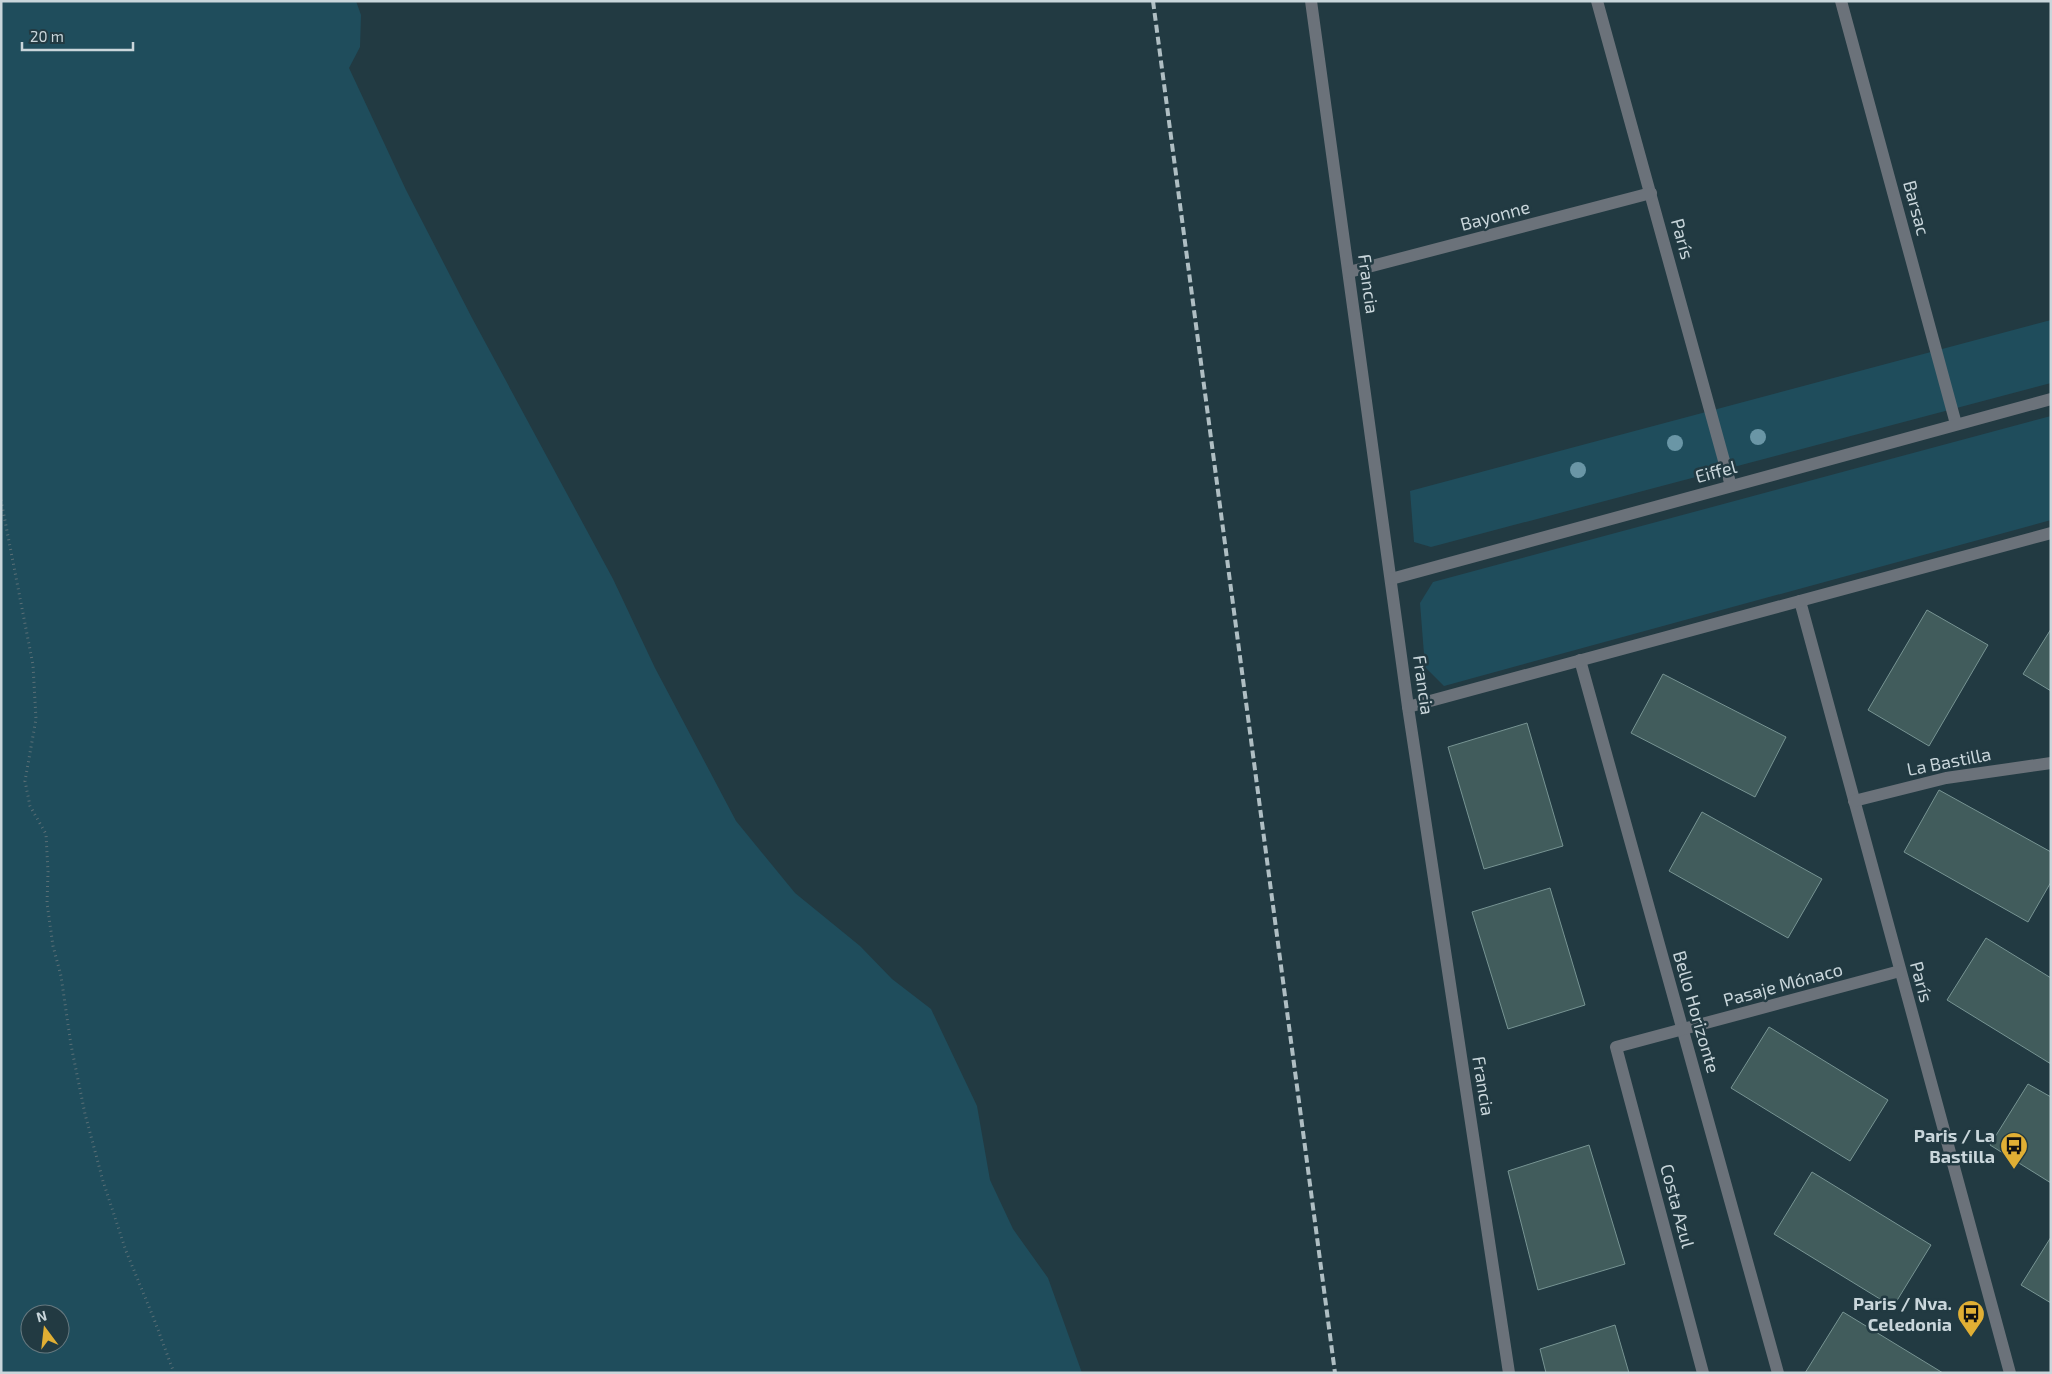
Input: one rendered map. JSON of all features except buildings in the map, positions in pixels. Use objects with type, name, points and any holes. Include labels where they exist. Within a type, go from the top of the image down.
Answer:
[{"type":"street","name":"Francia","points":[[1311,1],[1408,707],[1509,1373]]},
{"type":"street","name":"París","points":[[1597,1],[1731,486]]},
{"type":"street","name":"Barsac","points":[[1841,1],[1956,424]]},
{"type":"street","name":"Bayonne","points":[[1349,272],[1651,193]]},
{"type":"street","name":"Eiffel","points":[[1391,578],[2051,399]]},
{"type":"street","points":[[1408,707],[2051,533]]},
{"type":"street","name":"París","points":[[1800,601],[2010,1373]]},
{"type":"street","name":"Bello Horizonte","points":[[1580,660],[1778,1373]]},
{"type":"street","name":"La Bastilla","points":[[1854,801],[1946,778],[2051,762]]},
{"type":"street","name":"Pasaje Mónaco","points":[[1616,1048],[1900,971]]},
{"type":"street","name":"Costa Azul","points":[[1616,1048],[1703,1373]]},
{"type":"path","points":[[1,500],[33,665],[36,719],[25,781],[30,806],[46,834],[47,904],[53,946],[61,976],[71,1045],[85,1114],[103,1181],[126,1251],[174,1373]]},
{"type":"shaded area","points":[[1,1],[356,1],[361,15],[360,47],[349,68],[406,190],[472,318],[613,579],[655,668],[736,821],[795,893],[860,946],[892,979],[931,1009],[977,1106],[990,1180],[1013,1229],[1048,1278],[1082,1373],[1,1373]]},
{"type":"shaded area","points":[[2051,320],[2051,383],[1431,547],[1414,542],[1410,491]]},
{"type":"shaded area","points":[[2051,416],[2051,520],[1444,686],[1425,667],[1420,603],[1433,582]]},
{"type":"railway","points":[[1153,1],[1335,1373]]},
{"type":"place","name":"Paris / La Bastilla","points":[[2014,1170]]},
{"type":"place","name":"Paris / Nva. Celedonia","points":[[1971,1338]]}]
